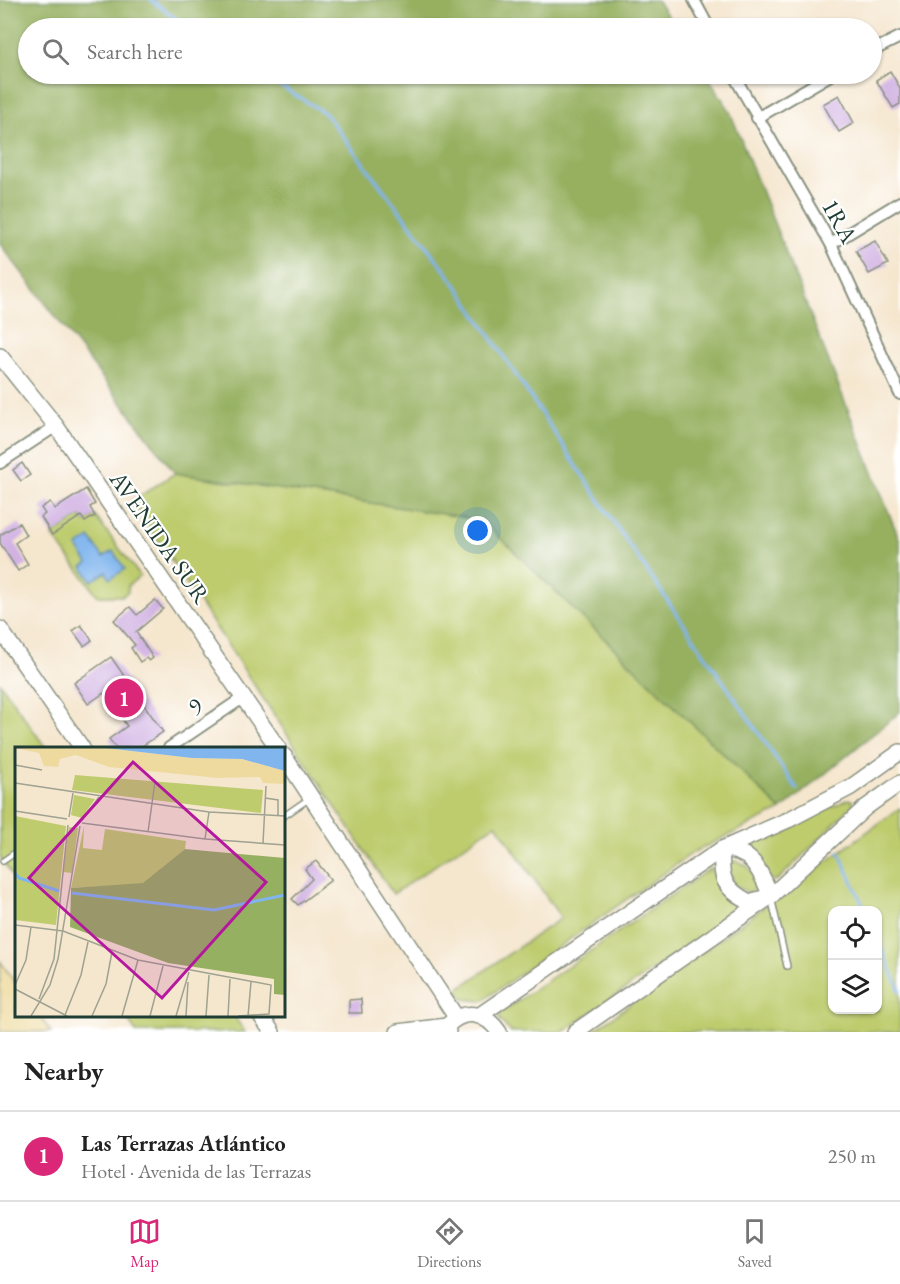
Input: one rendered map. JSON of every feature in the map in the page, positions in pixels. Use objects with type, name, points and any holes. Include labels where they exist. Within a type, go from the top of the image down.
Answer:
[{"type":"main road","name":"AVENIDA SUR","points":[[0,356],[56,426],[277,747]]},
{"type":"main road","points":[[0,629],[81,747]]},
{"type":"main road","points":[[480,1015],[722,849],[788,820],[851,787],[900,752]]},
{"type":"main road","points":[[285,758],[450,1025]]},
{"type":"main road","points":[[574,1032],[771,896],[865,808],[900,783]]},
{"type":"main road","points":[[722,849],[723,880],[732,893],[749,902],[771,896]]},
{"type":"main road","points":[[722,849],[736,849],[758,867],[771,896]]},
{"type":"main road","points":[[398,1032],[450,1025],[469,1013],[480,1015],[499,1032]]},
{"type":"main road","points":[[262,1017],[272,1032]]},
{"type":"street","points":[[694,0],[704,18]]},
{"type":"street","points":[[882,46],[900,37]]},
{"type":"street","name":"1RA","points":[[738,84],[831,244],[899,390]]},
{"type":"street","points":[[757,118],[815,84]]},
{"type":"street","points":[[831,244],[900,202]]},
{"type":"street","points":[[0,464],[56,426]]},
{"type":"street","name":"9","points":[[170,747],[244,697]]},
{"type":"lane","points":[[285,815],[311,798]]},
{"type":"lane","points":[[3,861],[15,853]]},
{"type":"lane","points":[[771,896],[787,966]]},
{"type":"green space","points":[[0,0],[657,0],[669,18],[18,18],[18,84],[713,84],[729,109],[900,541],[900,712],[781,810],[482,520],[175,473],[0,244]]},
{"type":"green space","points":[[175,473],[482,520],[781,810],[694,852],[482,1001],[463,999],[458,989],[561,918],[496,824],[393,894],[132,501]]},
{"type":"green space","points":[[81,516],[85,522],[95,516],[140,576],[128,586],[128,592],[122,596],[98,596],[52,535]]},
{"type":"green space","points":[[0,683],[45,747],[15,747],[15,880],[0,857]]},
{"type":"green space","points":[[849,799],[853,801],[853,805],[780,878],[775,881],[770,879],[762,862],[748,846],[751,842]]},
{"type":"green space","points":[[900,808],[900,1032],[592,1032]]},
{"type":"green space","points":[[736,861],[748,867],[753,875],[755,889],[749,893],[735,886],[728,869],[730,863]]},
{"type":"green space","points":[[711,868],[720,891],[742,908],[563,1032],[511,1032],[500,1021],[499,1014]]},
{"type":"green space","points":[[126,1017],[235,1017],[245,1032],[136,1032]]},
{"type":"sand","points":[[0,961],[15,983],[15,1017],[40,1017],[51,1032],[0,1032]]},
{"type":"water","points":[[90,538],[103,557],[113,551],[125,569],[110,579],[106,572],[92,581],[82,567],[88,563],[77,547]]},
{"type":"building","points":[[890,71],[900,88],[900,104],[893,108],[878,84],[882,84],[882,76]]},
{"type":"building","points":[[839,95],[854,123],[839,132],[823,104]]},
{"type":"building","points":[[875,241],[888,264],[869,274],[856,251]]},
{"type":"building","points":[[22,463],[30,475],[21,481],[13,470]]},
{"type":"building","points":[[86,489],[95,504],[90,507],[95,516],[85,522],[81,516],[52,535],[41,517],[45,514],[41,508],[50,502],[55,509]]},
{"type":"building","points":[[19,523],[26,535],[15,543],[28,564],[18,571],[0,543],[0,535]]},
{"type":"building","points":[[155,600],[163,609],[136,632],[153,658],[149,661],[146,658],[140,662],[131,648],[135,645],[114,620],[130,607],[137,615]]},
{"type":"building","points":[[81,625],[92,640],[84,646],[73,631]]},
{"type":"building","points":[[111,657],[163,732],[140,747],[115,747],[109,739],[127,726],[104,693],[88,704],[74,683]]},
{"type":"building","points":[[316,861],[331,880],[298,905],[292,899],[312,879],[305,869]]},
{"type":"building","points":[[361,999],[362,1013],[349,1013],[349,1000]]},
{"type":"waterway","points":[[151,0],[175,18]]},
{"type":"waterway","points":[[277,84],[325,113],[457,286],[619,530],[797,789]]},
{"type":"waterway","points":[[839,852],[863,906]]},
{"type":"waterway","points":[[882,949],[900,991]]},
{"type":"place","name":"Las Terrazas Atlántico","points":[[124,698]]}]
